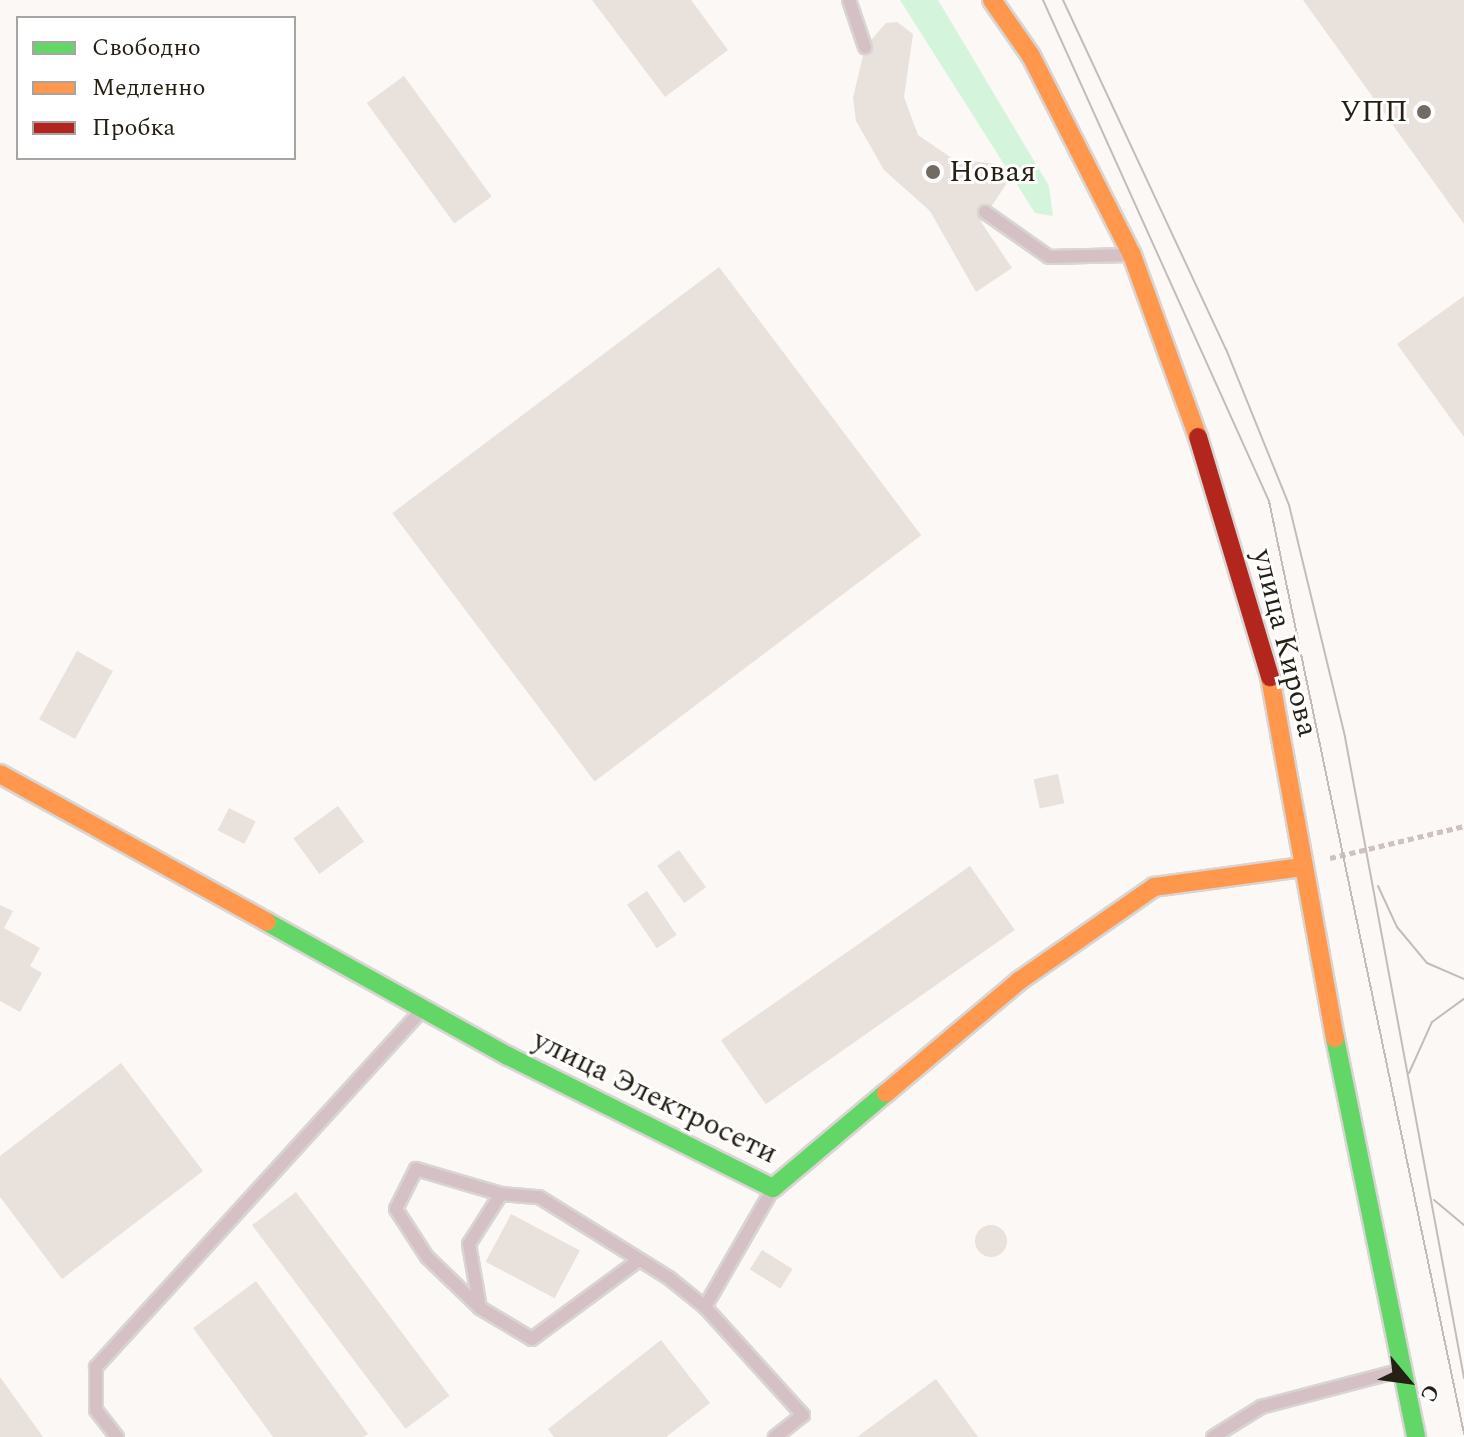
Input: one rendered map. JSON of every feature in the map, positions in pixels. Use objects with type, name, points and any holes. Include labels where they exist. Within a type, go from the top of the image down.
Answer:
[{"type":"main road","name":"улица Кирова","points":[[992,0],[1031,56],[1132,255],[1181,379],[1277,701],[1301,867],[1416,1437]]},
{"type":"main road","name":"улица Электросети","points":[[0,774],[423,1009],[773,1188],[1019,981],[1154,887],[1301,867]]},
{"type":"lane","points":[[849,0],[865,47]]},
{"type":"lane","points":[[985,212],[1049,257],[1132,255]]},
{"type":"lane","points":[[117,1437],[96,1410],[96,1367],[423,1009]]},
{"type":"lane","points":[[639,1260],[532,1339],[480,1308],[427,1257],[396,1209],[416,1169],[501,1194],[539,1197],[639,1260],[705,1307],[803,1415],[775,1437]]},
{"type":"lane","points":[[705,1307],[773,1188]]},
{"type":"lane","points":[[480,1308],[469,1244],[501,1194]]},
{"type":"lane","points":[[1213,1437],[1261,1407],[1401,1370]]},
{"type":"path","points":[[1301,867],[1464,826]]},
{"type":"green space","points":[[900,0],[938,0],[1049,186],[1053,216],[1035,213]]},
{"type":"building","points":[[592,0],[691,0],[728,50],[665,97]]},
{"type":"building","name":"УПП","points":[[1303,0],[1464,0],[1464,224]]},
{"type":"building","points":[[897,22],[913,34],[904,97],[918,135],[953,159],[996,164],[1005,173],[1007,183],[981,222],[1012,268],[976,292],[930,211],[884,170],[856,121],[853,98],[865,47],[886,23]]},
{"type":"building","points":[[404,76],[492,197],[454,224],[367,103]]},
{"type":"building","points":[[719,267],[921,535],[595,781],[392,513]]},
{"type":"building","points":[[1464,296],[1464,437],[1397,344]]},
{"type":"building","points":[[77,651],[113,671],[75,739],[39,719]]},
{"type":"building","points":[[1058,774],[1064,803],[1040,809],[1034,779]]},
{"type":"building","points":[[338,806],[364,842],[319,874],[294,838]]},
{"type":"building","points":[[229,808],[256,822],[244,844],[218,830]]},
{"type":"building","points":[[679,850],[706,887],[684,903],[657,866]]},
{"type":"building","points":[[970,866],[1015,930],[766,1104],[721,1040]]},
{"type":"building","points":[[647,891],[677,935],[657,948],[627,904]]},
{"type":"building","points":[[0,905],[13,911],[4,928],[40,948],[30,966],[42,973],[20,1012],[0,1001]]},
{"type":"building","points":[[121,1063],[203,1171],[62,1279],[0,1197],[0,1156]]},
{"type":"building","points":[[296,1192],[449,1396],[406,1429],[252,1225]]},
{"type":"building","points":[[511,1214],[580,1251],[555,1298],[486,1262]]},
{"type":"building","points":[[991,1225],[1003,1229],[1007,1241],[1003,1253],[991,1257],[979,1253],[975,1241],[979,1229]]},
{"type":"building","points":[[762,1250],[793,1269],[780,1289],[750,1270]]},
{"type":"building","points":[[256,1281],[368,1434],[363,1437],[273,1437],[193,1328]]},
{"type":"building","points":[[661,1340],[710,1403],[666,1437],[554,1437],[548,1429]]},
{"type":"building","points":[[0,1377],[43,1437],[0,1437]]},
{"type":"building","points":[[936,1379],[978,1437],[857,1437]]},
{"type":"tram line","points":[[1043,0],[1269,501],[1464,1434]]},
{"type":"tram line","points":[[1063,0],[1226,349],[1289,505],[1345,737],[1464,1378]]},
{"type":"tram line","points":[[1378,886],[1397,927],[1427,963],[1464,979]]},
{"type":"tram line","points":[[1409,1073],[1432,1022],[1464,999]]},
{"type":"tram line","points":[[1434,1200],[1464,1225]]},
{"type":"traffic: fast","points":[[267,922],[508,1056],[773,1188],[886,1093]]},
{"type":"traffic: fast","points":[[1335,1038],[1416,1437]]},
{"type":"traffic: slow","points":[[992,0],[1031,56],[1132,255],[1198,437]]},
{"type":"traffic: slow","points":[[1270,677],[1335,1038]]},
{"type":"traffic: slow","points":[[0,774],[267,922]]},
{"type":"traffic: slow","points":[[886,1093],[1019,981],[1154,887],[1301,867]]},
{"type":"traffic: jam","points":[[1198,437],[1270,677]]},
{"type":"place","name":"УПП","points":[[1424,112]]},
{"type":"place","name":"Новая","points":[[933,172]]}]
